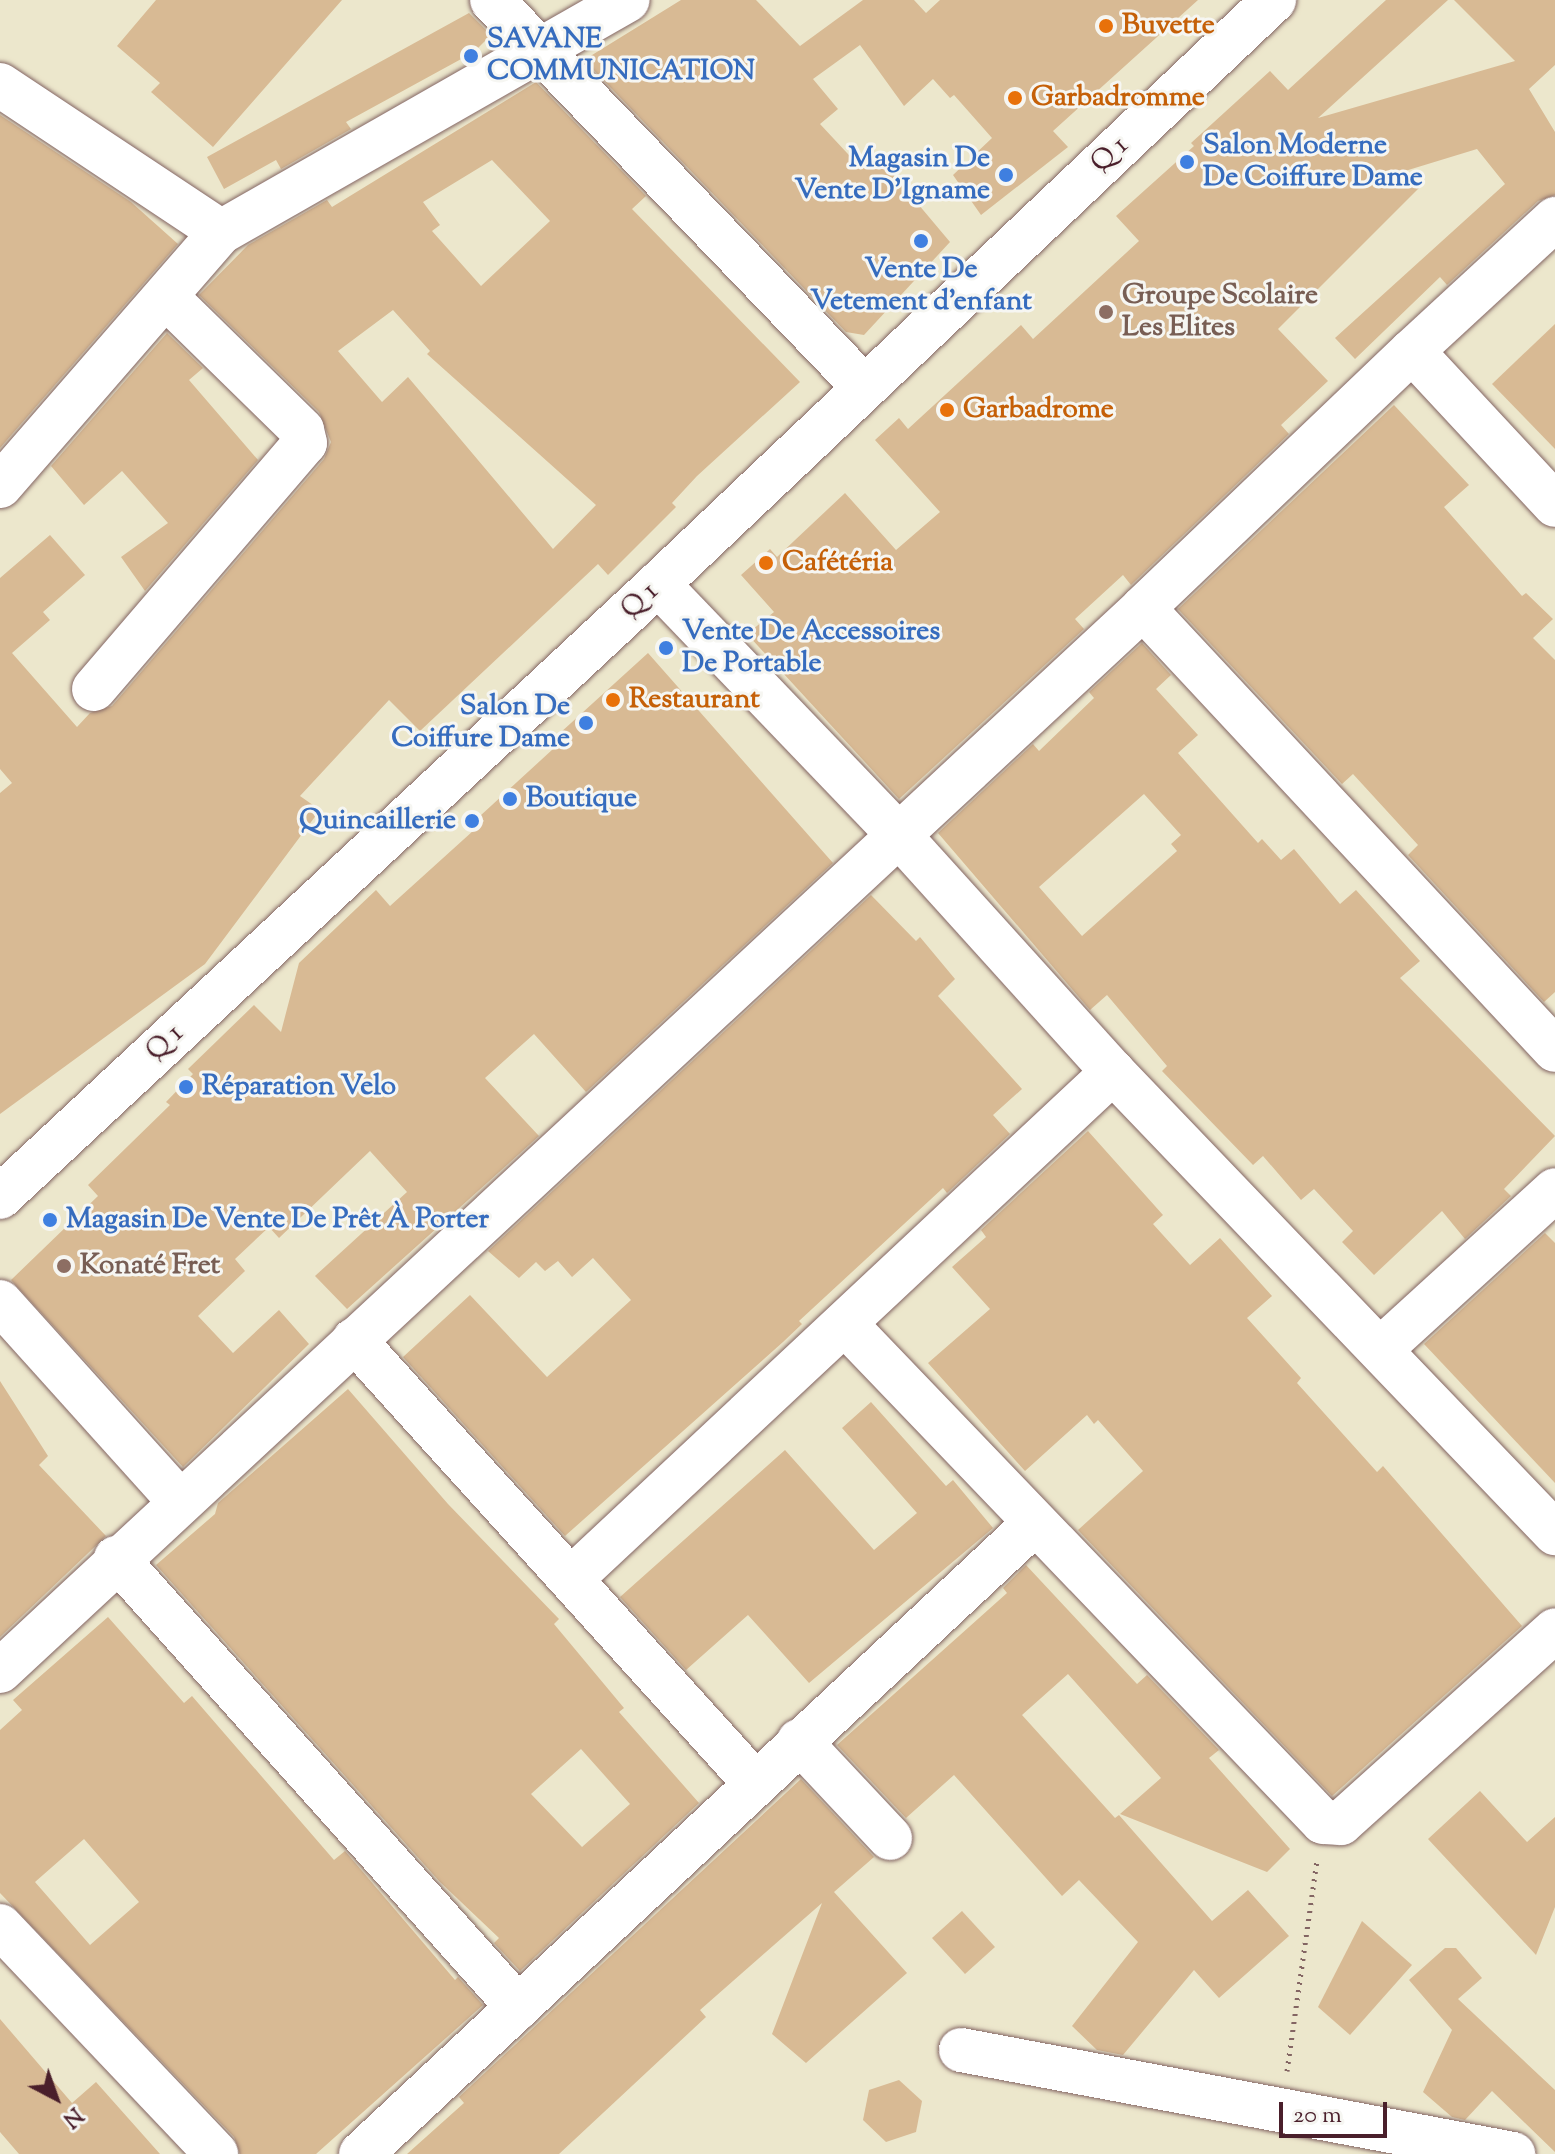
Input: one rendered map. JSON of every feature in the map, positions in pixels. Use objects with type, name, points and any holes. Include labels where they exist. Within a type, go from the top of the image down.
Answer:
[{"type":"street","points":[[492,0],[865,388]]},
{"type":"street","points":[[0,486],[168,299],[221,232],[544,51],[627,0]]},
{"type":"street","name":"Q 1","points":[[0,1197],[658,584],[1274,0]]},
{"type":"street","points":[[0,85],[221,232]]},
{"type":"street","points":[[0,1671],[178,1500],[1143,608],[1555,219]]},
{"type":"street","points":[[94,689],[305,443],[302,430],[168,299]]},
{"type":"street","points":[[1412,351],[1555,505]]},
{"type":"street","points":[[658,584],[897,833],[1113,1072],[1382,1348],[1555,1533]]},
{"type":"street","points":[[1143,608],[1555,1050]]},
{"type":"street","points":[[572,1578],[847,1326],[1113,1072]]},
{"type":"street","points":[[1382,1348],[1555,1190]]},
{"type":"street","points":[[0,1302],[178,1500]]},
{"type":"street","points":[[847,1326],[1323,1822],[1341,1823],[1555,1630]]},
{"type":"street","points":[[354,1340],[754,1782]]},
{"type":"street","points":[[361,2154],[754,1782],[1035,1523]]},
{"type":"street","points":[[116,1558],[518,2007]]},
{"type":"street","points":[[799,1741],[890,1838]]},
{"type":"street","points":[[0,1926],[216,2154]]},
{"type":"street","points":[[961,2050],[1513,2154]]},
{"type":"path","points":[[1281,2111],[1323,1822]]},
{"type":"building","points":[[156,0],[342,0],[213,147],[151,92],[160,83],[117,46]]},
{"type":"building","points":[[681,0],[756,0],[800,46],[863,0],[914,0],[926,13],[940,0],[1198,0],[1053,131],[1068,147],[981,215],[953,175],[992,138],[954,95],[950,98],[933,79],[904,106],[860,45],[813,79],[838,109],[820,124],[861,168],[876,154],[950,242],[864,335],[846,332],[584,60]]},
{"type":"building","points":[[1386,0],[1448,0],[1318,118],[1515,61],[1454,0],[1555,0],[1555,65],[1529,89],[1555,132],[1555,195],[1538,201],[1447,285],[1440,277],[1355,359],[1335,338],[1505,184],[1477,149],[1405,171],[1421,186],[1278,329],[1328,381],[1281,425],[1289,434],[1131,585],[1123,575],[1075,619],[1084,629],[899,799],[747,634],[774,612],[741,575],[770,549],[777,557],[845,493],[896,550],[940,512],[875,440],[899,418],[908,429],[1021,325],[1033,339],[1139,241],[1116,216],[1194,146],[1191,143],[1270,71],[1288,90]]},
{"type":"building","points":[[469,13],[491,35],[474,52],[346,122],[351,129],[281,169],[276,160],[224,189],[207,157]]},
{"type":"building","points":[[536,82],[646,196],[632,209],[800,382],[697,476],[672,503],[676,507],[608,575],[598,564],[420,731],[389,700],[300,796],[320,810],[205,964],[0,1114],[0,793],[12,783],[0,769],[0,578],[50,535],[85,575],[43,612],[50,620],[12,653],[77,727],[90,713],[112,706],[324,459],[331,442],[319,412],[199,295],[248,245],[327,200],[332,207]],"holes":[[[492,160],[550,221],[481,286],[432,231],[440,225],[423,202]],[[393,310],[430,351],[427,354],[596,505],[553,549],[408,377],[382,402],[338,351]]]},
{"type":"building","points":[[0,115],[131,202],[178,244],[0,448]]},
{"type":"building","points":[[1555,324],[1555,449],[1492,384]]},
{"type":"building","points":[[167,333],[203,368],[189,380],[258,460],[145,591],[121,557],[168,523],[122,471],[84,505],[51,466]]},
{"type":"building","points":[[1394,405],[1469,485],[1444,507],[1522,596],[1526,593],[1553,619],[1533,638],[1555,660],[1555,992],[1544,1002],[1408,855],[1418,845],[1353,774],[1342,784],[1178,609]]},
{"type":"building","points":[[1142,643],[1171,675],[1156,689],[1198,735],[1178,753],[1258,843],[1262,839],[1281,860],[1294,849],[1340,904],[1356,890],[1420,961],[1400,978],[1555,1136],[1504,1189],[1511,1196],[1465,1239],[1442,1211],[1374,1275],[1342,1242],[1353,1231],[1314,1189],[1301,1200],[1263,1156],[1253,1165],[1162,1071],[1167,1066],[1107,995],[1090,1010],[938,833],[1033,744],[1039,751],[1094,698],[1089,692]],"holes":[[[1144,794],[1181,835],[1171,844],[1177,851],[1082,936],[1039,887]]]},
{"type":"building","points":[[648,653],[833,863],[586,1092],[534,1034],[485,1078],[539,1136],[347,1309],[315,1276],[407,1192],[370,1151],[279,1238],[269,1227],[235,1259],[245,1271],[198,1316],[233,1353],[279,1310],[309,1344],[183,1467],[11,1280],[98,1196],[88,1185],[170,1105],[166,1102],[193,1074],[188,1069],[254,1005],[281,1032],[299,963],[376,890],[390,906],[484,821],[480,816],[565,738],[560,733]]},
{"type":"building","points":[[871,895],[916,941],[920,937],[955,979],[938,996],[1022,1089],[993,1115],[1010,1134],[947,1193],[943,1188],[799,1321],[802,1324],[783,1342],[565,1536],[403,1357],[470,1295],[547,1377],[631,1300],[593,1258],[572,1277],[558,1261],[545,1271],[536,1262],[519,1278],[488,1251]]},
{"type":"building","points":[[1088,1131],[1163,1215],[1153,1224],[1190,1265],[1220,1238],[1272,1296],[1247,1318],[1301,1378],[1297,1383],[1377,1472],[1383,1466],[1522,1626],[1332,1796],[1078,1530],[1143,1471],[1098,1420],[1094,1424],[1087,1415],[1025,1471],[928,1363],[990,1309],[952,1267],[986,1237],[981,1230]]},
{"type":"building","points":[[1545,1233],[1555,1243],[1555,1483],[1424,1344]]},
{"type":"building","points":[[0,1381],[48,1456],[39,1465],[106,1536],[0,1637]]},
{"type":"building","points":[[348,1389],[448,1504],[559,1619],[554,1624],[624,1708],[619,1712],[699,1803],[520,1971],[494,1943],[499,1938],[440,1882],[156,1565],[215,1514],[218,1503]],"holes":[[[581,1749],[630,1804],[582,1847],[531,1794]]]},
{"type":"building","points":[[871,1402],[946,1486],[953,1480],[993,1528],[809,1683],[748,1615],[686,1670],[620,1597],[785,1450],[874,1550],[917,1513],[842,1428]]},
{"type":"building","points":[[1026,1565],[1137,1684],[1147,1675],[1219,1750],[1209,1758],[1290,1849],[1267,1872],[1120,1814],[1161,1778],[1068,1674],[1022,1715],[1115,1818],[1119,1815],[1212,1921],[1248,1890],[1289,1936],[1219,1998],[1194,1970],[1123,2055],[1097,2050],[1072,2026],[1138,1942],[1079,1880],[1062,1896],[954,1775],[906,1818],[837,1745],[1007,1593],[1003,1588]]},
{"type":"building","points":[[108,1617],[184,1703],[192,1696],[334,1860],[345,1851],[455,1980],[458,1977],[483,2005],[316,2154],[240,2154],[234,2137],[0,1893],[0,1730],[22,1710],[13,1700]],"holes":[[[84,1839],[139,1902],[90,1945],[35,1882]]]},
{"type":"building","points":[[801,1779],[874,1857],[834,1892],[907,1973],[806,2063],[772,2034],[822,1903],[700,2010],[706,2017],[559,2154],[407,2154],[464,2103],[459,2097]]},
{"type":"building","points":[[1480,1791],[1527,1842],[1555,1817],[1555,1907],[1536,1955],[1428,1839]]},
{"type":"building","points":[[962,1911],[995,1947],[965,1974],[932,1938]]},
{"type":"building","points":[[1362,1921],[1412,1965],[1350,2035],[1318,2007]]},
{"type":"building","points":[[1445,1948],[1456,1948],[1482,1978],[1458,1999],[1555,2090],[1555,2152],[1492,2091],[1465,2120],[1452,2117],[1423,2092],[1452,2030],[1409,1980]]},
{"type":"building","points":[[0,2019],[72,2103],[96,2082],[160,2154],[19,2154],[0,2132]]},
{"type":"building","points":[[899,2080],[922,2101],[916,2132],[886,2142],[863,2120],[869,2090]]},
{"type":"place","name":"Buvette","points":[[1106,26]]},
{"type":"place","name":"SAVANE COMMUNICATION","points":[[471,56]]},
{"type":"place","name":"Garbadromme","points":[[1015,98]]},
{"type":"place","name":"Salon Moderne De Coiffure Dame","points":[[1187,162]]},
{"type":"place","name":"Magasin De Vente D'Igname","points":[[1006,175]]},
{"type":"place","name":"Vente De Vetement d'enfant","points":[[921,241]]},
{"type":"place","name":"Groupe Scolaire Les Elites","points":[[1106,312]]},
{"type":"place","name":"Garbadrome","points":[[947,410]]},
{"type":"place","name":"Cafétéria","points":[[766,563]]},
{"type":"place","name":"Vente De Accessoires De Portable","points":[[666,648]]},
{"type":"place","name":"Restaurant","points":[[613,700]]},
{"type":"place","name":"Salon De Coiffure Dame","points":[[586,723]]},
{"type":"place","name":"Boutique","points":[[510,799]]},
{"type":"place","name":"Quincaillerie","points":[[472,821]]},
{"type":"place","name":"Réparation Velo","points":[[186,1087]]},
{"type":"place","name":"Magasin De Vente De Prêt À Porter","points":[[50,1220]]},
{"type":"place","name":"Konaté Fret","points":[[64,1266]]}]
